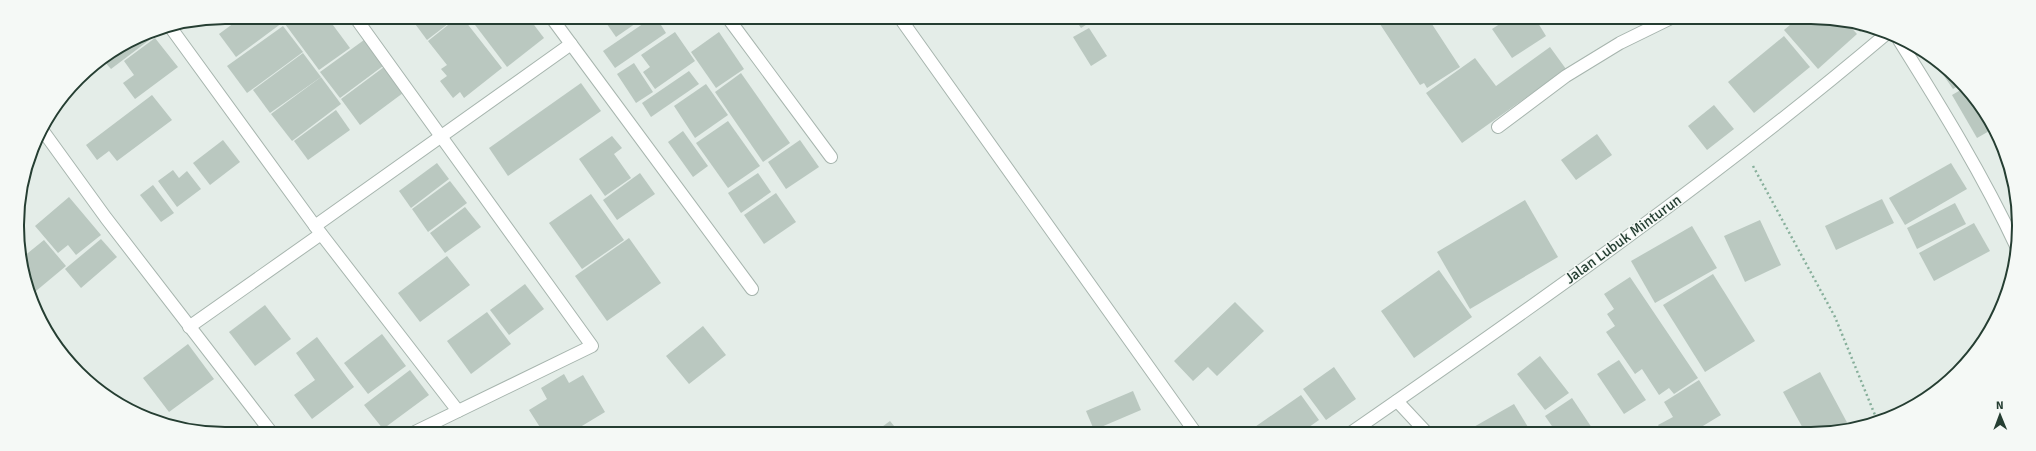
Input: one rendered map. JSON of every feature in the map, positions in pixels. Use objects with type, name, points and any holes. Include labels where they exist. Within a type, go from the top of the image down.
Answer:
[{"type":"street","points":[[361,24],[592,346],[424,427]]},
{"type":"street","points":[[557,24],[752,289]]},
{"type":"street","points":[[732,24],[831,157]]},
{"type":"street","points":[[904,24],[1191,427]]},
{"type":"street","points":[[1498,127],[1566,76],[1620,43],[1659,24]]},
{"type":"street","points":[[173,31],[318,230],[458,411]]},
{"type":"street","name":"Jalan Lubuk Minturun","points":[[1359,427],[1602,255],[1744,148],[1882,37]]},
{"type":"street","points":[[189,327],[441,135],[571,44]]},
{"type":"street","points":[[1903,47],[1953,126],[1996,202],[2012,237]]},
{"type":"street","points":[[46,135],[189,327],[267,427]]},
{"type":"street","points":[[1397,401],[1421,427]]},
{"type":"path","points":[[1744,148],[1835,317],[1875,416]]},
{"type":"building","points":[[233,24],[281,24],[236,57],[219,34]]},
{"type":"building","points":[[285,24],[332,24],[350,48],[319,70]]},
{"type":"building","points":[[415,24],[448,24],[427,40]]},
{"type":"building","points":[[449,24],[467,24],[502,68],[464,98],[460,92],[453,98],[440,81],[447,76],[441,69],[447,65],[428,41]]},
{"type":"building","points":[[474,24],[533,24],[544,38],[507,67]]},
{"type":"building","points":[[607,24],[635,24],[616,37]]},
{"type":"building","points":[[643,24],[660,24],[666,33],[615,68],[603,51]]},
{"type":"building","points":[[1078,24],[1087,24],[1081,28]]},
{"type":"building","points":[[1380,24],[1432,24],[1460,67],[1427,88],[1424,83],[1420,85]]},
{"type":"building","points":[[1500,24],[1539,24],[1546,36],[1512,58],[1492,29]]},
{"type":"building","points":[[1791,24],[1824,24],[1852,28],[1857,34],[1818,69],[1784,30]]},
{"type":"building","points":[[283,26],[303,52],[247,93],[227,66]]},
{"type":"building","points":[[1089,28],[1107,56],[1091,66],[1073,37]]},
{"type":"building","points":[[675,32],[695,61],[655,89],[643,72],[650,67],[641,55]]},
{"type":"building","points":[[719,32],[744,69],[716,88],[691,52]]},
{"type":"building","points":[[1784,36],[1810,67],[1754,113],[1728,82]]},
{"type":"building","points":[[152,38],[152,38],[111,69],[106,64],[125,51]]},
{"type":"building","points":[[155,38],[178,67],[135,99],[123,83],[134,75],[124,61]]},
{"type":"building","points":[[364,40],[383,66],[340,98],[320,72]]},
{"type":"building","points":[[1550,47],[1566,69],[1462,143],[1426,93],[1475,58],[1496,86]]},
{"type":"building","points":[[303,53],[321,77],[270,113],[253,90]]},
{"type":"building","points":[[634,63],[653,92],[636,103],[617,74]]},
{"type":"building","points":[[384,67],[403,93],[360,125],[341,99]]},
{"type":"building","points":[[689,71],[699,84],[651,117],[642,103]]},
{"type":"building","points":[[741,73],[790,143],[763,162],[715,92]]},
{"type":"building","points":[[1942,73],[1957,87],[1953,89]]},
{"type":"building","points":[[321,77],[341,104],[292,141],[271,114]]},
{"type":"building","points":[[581,83],[601,111],[508,176],[489,148]]},
{"type":"building","points":[[706,84],[728,115],[695,138],[674,106]]},
{"type":"building","points":[[1960,90],[1978,114],[1989,131],[1977,138],[1952,95]]},
{"type":"building","points":[[152,95],[172,120],[117,161],[109,151],[97,160],[86,145]]},
{"type":"building","points":[[1714,105],[1734,129],[1707,150],[1688,126]]},
{"type":"building","points":[[336,110],[350,130],[308,160],[294,141]]},
{"type":"building","points":[[728,121],[760,166],[728,188],[696,143]]},
{"type":"building","points":[[683,131],[708,166],[693,177],[668,142]]},
{"type":"building","points":[[1597,134],[1612,155],[1576,180],[1561,160]]},
{"type":"building","points":[[612,136],[622,148],[614,154],[631,178],[605,196],[579,159]]},
{"type":"building","points":[[223,140],[240,162],[210,185],[193,163]]},
{"type":"building","points":[[800,140],[819,167],[786,189],[768,162]]},
{"type":"building","points":[[437,163],[449,179],[411,208],[399,191]]},
{"type":"building","points":[[1951,163],[1967,189],[1905,225],[1889,198]]},
{"type":"building","points":[[173,170],[179,178],[187,171],[201,189],[177,207],[158,181]]},
{"type":"building","points":[[640,173],[655,194],[617,220],[603,200]]},
{"type":"building","points":[[758,173],[771,192],[741,213],[728,193]]},
{"type":"building","points":[[450,181],[467,203],[428,232],[412,209]]},
{"type":"building","points":[[153,185],[174,213],[161,222],[140,195]]},
{"type":"building","points":[[776,193],[796,222],[764,244],[744,215]]},
{"type":"building","points":[[591,194],[624,240],[582,269],[549,223]]},
{"type":"building","points":[[69,197],[101,235],[76,255],[68,245],[58,253],[35,226]]},
{"type":"building","points":[[1882,199],[1894,223],[1836,250],[1825,226]]},
{"type":"building","points":[[1525,200],[1558,257],[1470,309],[1437,252]]},
{"type":"building","points":[[1955,203],[1966,224],[1917,249],[1907,228]]},
{"type":"building","points":[[465,207],[481,227],[445,253],[430,233]]},
{"type":"building","points":[[1760,220],[1781,265],[1745,282],[1724,236]]},
{"type":"building","points":[[1974,223],[1990,251],[1934,281],[1919,253]]},
{"type":"building","points":[[1692,226],[1717,268],[1655,303],[1631,261]]},
{"type":"building","points":[[629,238],[661,283],[607,321],[575,276]]},
{"type":"building","points":[[101,239],[117,257],[81,288],[65,269]]},
{"type":"building","points":[[44,240],[66,266],[35,291],[26,254]]},
{"type":"building","points":[[447,256],[470,285],[420,322],[398,293]]},
{"type":"building","points":[[1439,270],[1472,317],[1414,358],[1381,311]]},
{"type":"building","points":[[1713,274],[1755,341],[1705,372],[1663,305]]},
{"type":"building","points":[[1630,277],[1698,378],[1674,394],[1669,388],[1659,395],[1642,369],[1635,374],[1606,332],[1615,326],[1607,314],[1614,309],[1604,294]]},
{"type":"building","points":[[525,284],[544,309],[509,335],[490,310]]},
{"type":"building","points":[[1235,302],[1264,331],[1217,376],[1208,367],[1193,381],[1174,361]]},
{"type":"building","points":[[265,305],[291,339],[255,366],[229,332]]},
{"type":"building","points":[[487,312],[511,344],[471,374],[447,341]]},
{"type":"building","points":[[703,326],[726,355],[689,384],[666,356]]},
{"type":"building","points":[[382,334],[406,366],[368,394],[344,363]]},
{"type":"building","points":[[317,337],[354,387],[312,419],[294,395],[315,380],[296,353]]},
{"type":"building","points":[[188,344],[214,379],[169,412],[143,378]]},
{"type":"building","points":[[1540,356],[1569,393],[1545,410],[1517,374]]},
{"type":"building","points":[[1619,360],[1646,400],[1624,414],[1597,374]]},
{"type":"building","points":[[1334,367],[1356,399],[1326,420],[1303,389]]},
{"type":"building","points":[[410,370],[429,395],[386,427],[381,427],[364,405]]},
{"type":"building","points":[[1820,372],[1848,423],[1824,427],[1802,427],[1783,392]]},
{"type":"building","points":[[564,374],[569,383],[583,375],[605,412],[580,427],[540,427],[529,410],[547,399],[541,388]]},
{"type":"building","points":[[1699,380],[1721,415],[1701,427],[1659,427],[1658,425],[1673,417],[1664,402]]},
{"type":"building","points":[[1133,391],[1141,410],[1101,427],[1093,427],[1086,411]]},
{"type":"building","points":[[1301,395],[1319,420],[1309,427],[1255,427]]},
{"type":"building","points":[[1572,398],[1591,427],[1553,427],[1545,416]]},
{"type":"building","points":[[1514,404],[1528,427],[1474,427]]},
{"type":"building","points":[[890,421],[895,427],[882,427]]}]
